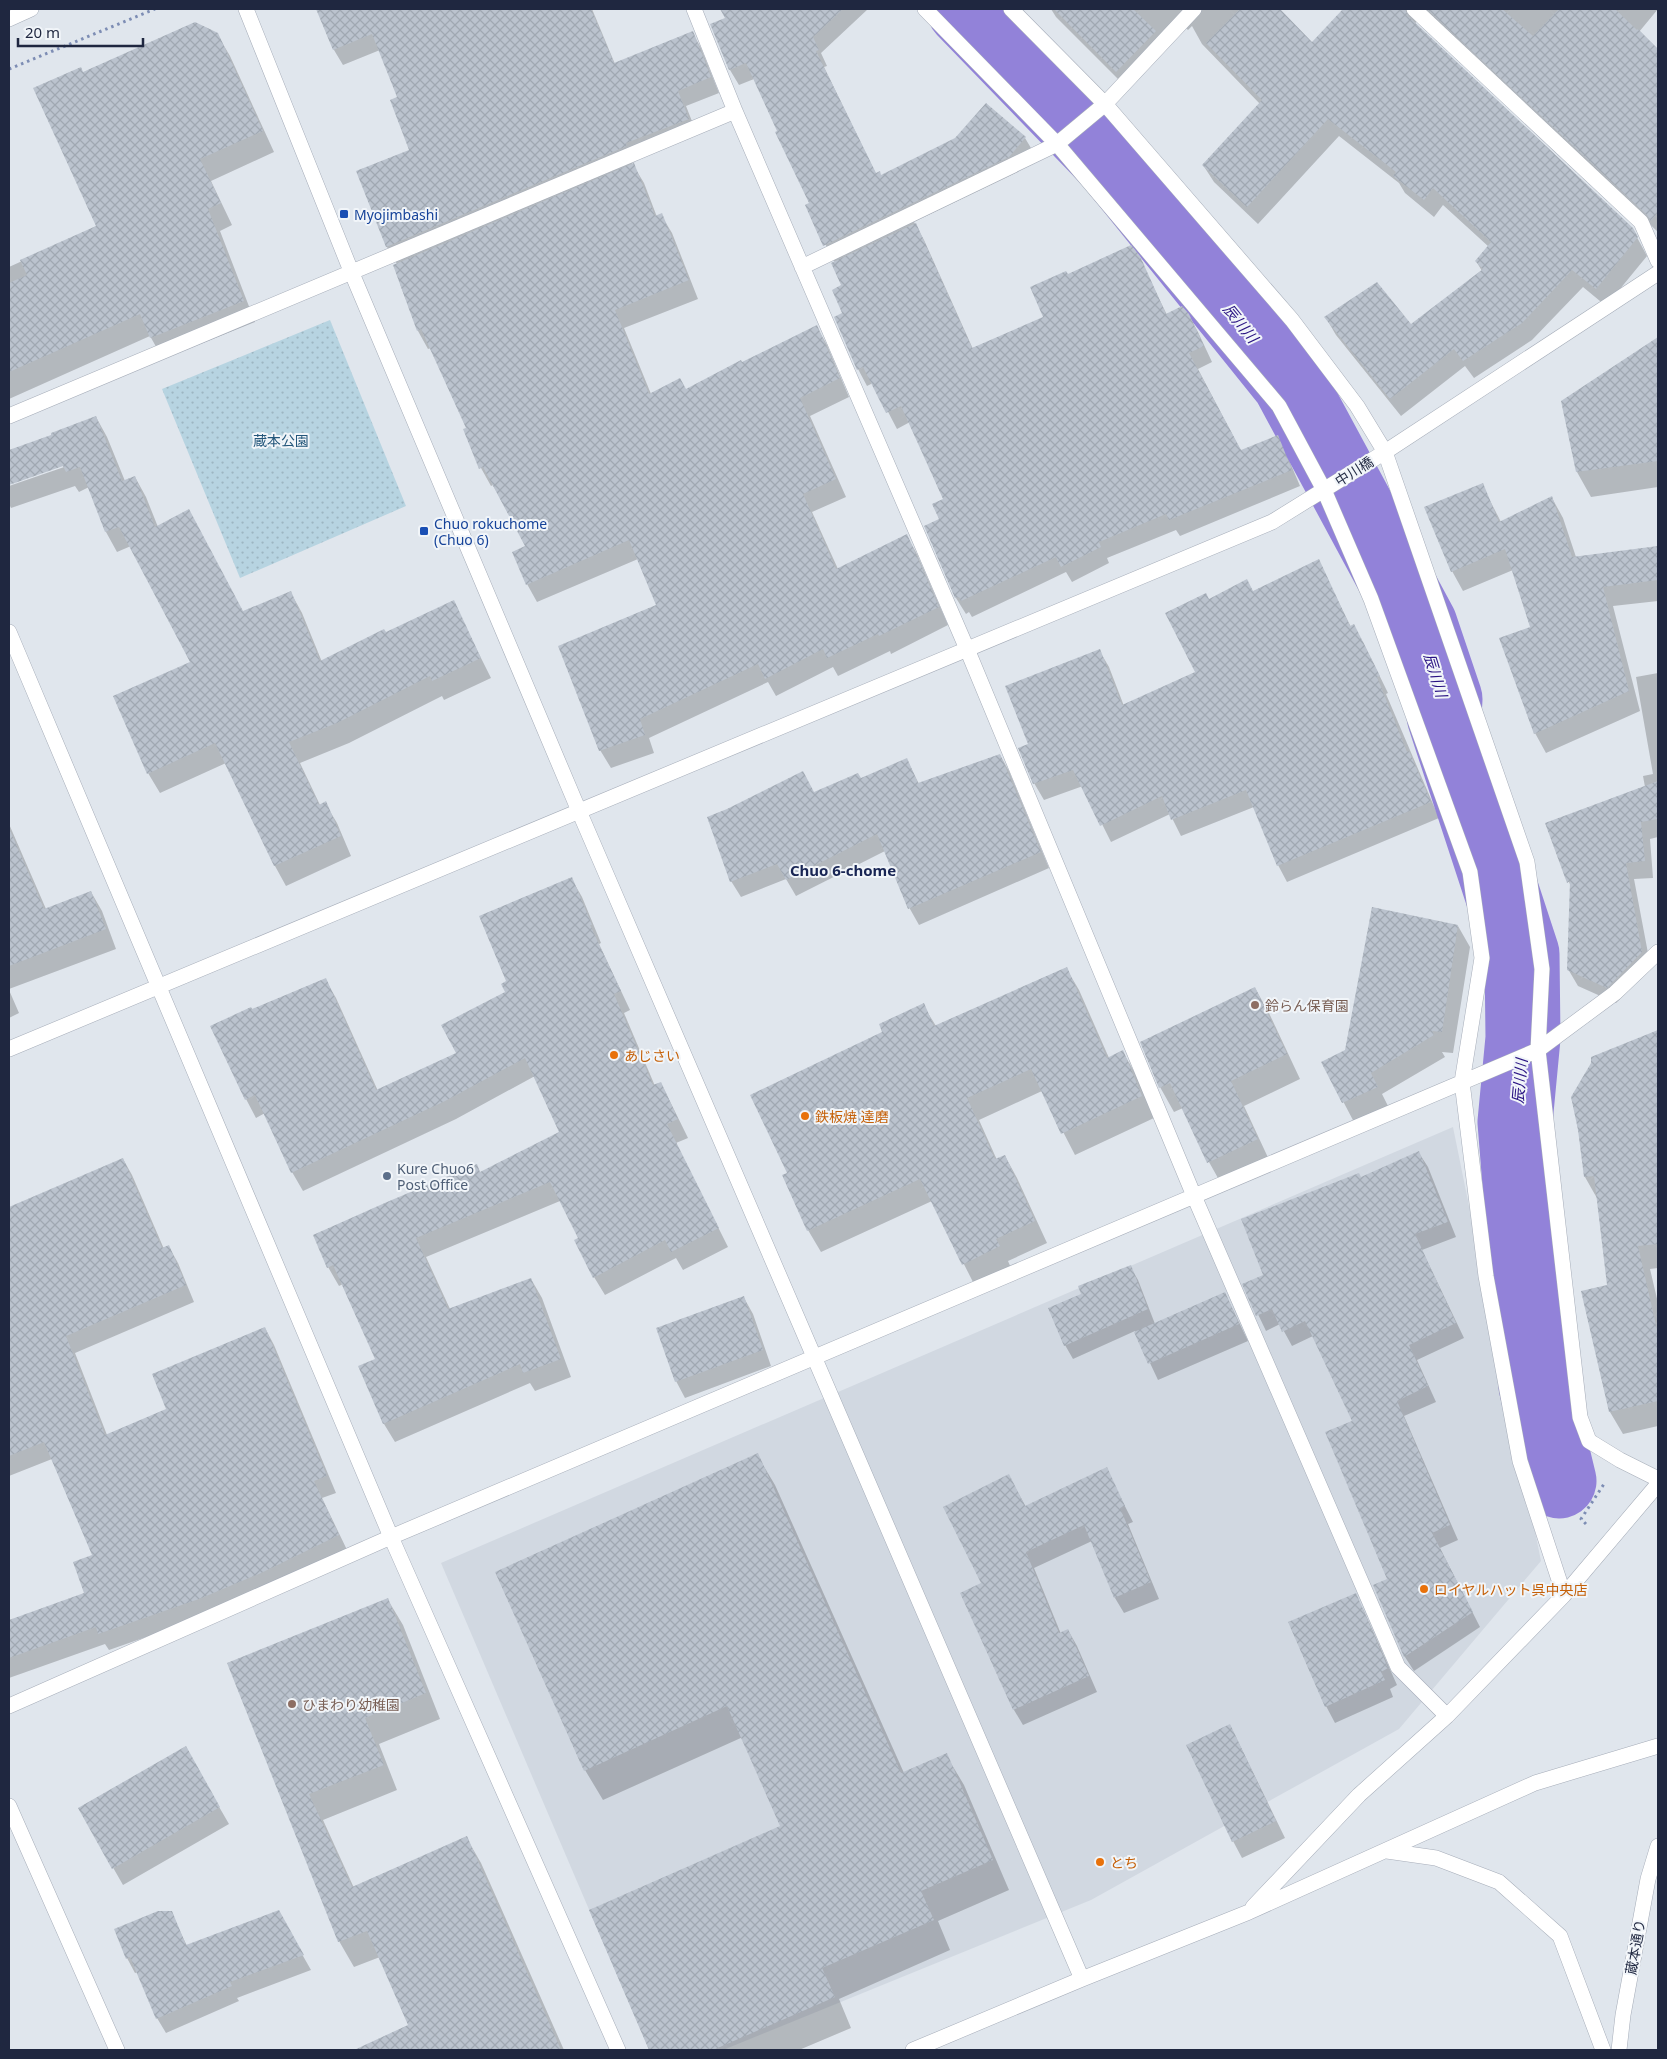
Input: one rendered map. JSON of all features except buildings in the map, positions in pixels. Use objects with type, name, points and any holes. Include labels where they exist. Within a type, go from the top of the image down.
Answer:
[{"type":"street","points":[[9,19],[31,9]]},
{"type":"street","points":[[246,9],[351,271],[579,811],[1082,1979]]},
{"type":"street","points":[[694,9],[735,111],[967,649],[1194,1196],[1398,1667],[1447,1716]]},
{"type":"street","points":[[925,9],[1058,144],[1279,406],[1324,490],[1371,599],[1470,872],[1482,958],[1462,1082],[1486,1276],[1520,1461],[1564,1595]]},
{"type":"street","points":[[1011,9],[1106,104],[1292,320],[1357,406],[1385,452],[1527,862],[1542,969],[1538,1050],[1580,1417],[1589,1441],[1620,1460],[1658,1479]]},
{"type":"street","points":[[802,267],[1058,144],[1106,104],[1194,9]]},
{"type":"street","points":[[1414,9],[1641,222],[1658,261]]},
{"type":"street","points":[[9,416],[735,111]]},
{"type":"street","name":"中川橋","points":[[9,1049],[1272,522],[1385,452],[1658,273]]},
{"type":"street","points":[[9,632],[391,1537],[618,2050]]},
{"type":"street","points":[[9,1706],[391,1537],[1538,1050],[1615,993],[1658,952]]},
{"type":"street","points":[[1248,1912],[1359,1796],[1447,1716],[1564,1595],[1658,1484]]},
{"type":"street","points":[[913,2050],[1248,1912],[1534,1783],[1658,1746]]},
{"type":"street","points":[[9,1806],[117,2050]]},
{"type":"street","name":"蔵本通り","points":[[1619,2050],[1623,2015],[1648,1878],[1658,1846]]},
{"type":"street","points":[[1386,1851],[1436,1858],[1499,1882],[1560,1936],[1603,2050]]},
{"type":"path","points":[[9,69],[153,9]]},
{"type":"path","points":[[1592,1530],[1581,1519],[1607,1479]]},
{"type":"shaded area","points":[[1453,1127],[1541,1561],[1399,1729],[1091,1900],[723,2050],[649,2050],[441,1563]]},
{"type":"green space","name":"蔵本公園","points":[[330,320],[406,506],[240,578],[162,389]]},
{"type":"waterway","name":"辰川川","points":[[964,9],[1112,162],[1289,382],[1420,625],[1445,699],[1444,716],[1522,954],[1523,1038],[1515,1122],[1536,1386],[1559,1481]]},
{"type":"place","name":"Myojimbashi","points":[[344,214]]},
{"type":"place","name":"Chuo rokuchome (Chuo 6)","points":[[424,531]]},
{"type":"place","name":"鈴らん保育園","points":[[1255,1005]]},
{"type":"place","name":"あじさい","points":[[614,1055]]},
{"type":"place","name":"鉄板焼 達磨","points":[[805,1116]]},
{"type":"place","name":"Kure Chuo6 Post Office","points":[[387,1176]]},
{"type":"place","name":"ロイヤルハット呉中央店","points":[[1424,1589]]},
{"type":"place","name":"ひまわり幼稚園","points":[[292,1704]]},
{"type":"place","name":"とち","points":[[1100,1862]]},
{"type":"district","name":"Chuo 6-chome","points":[[843,870]]}]
